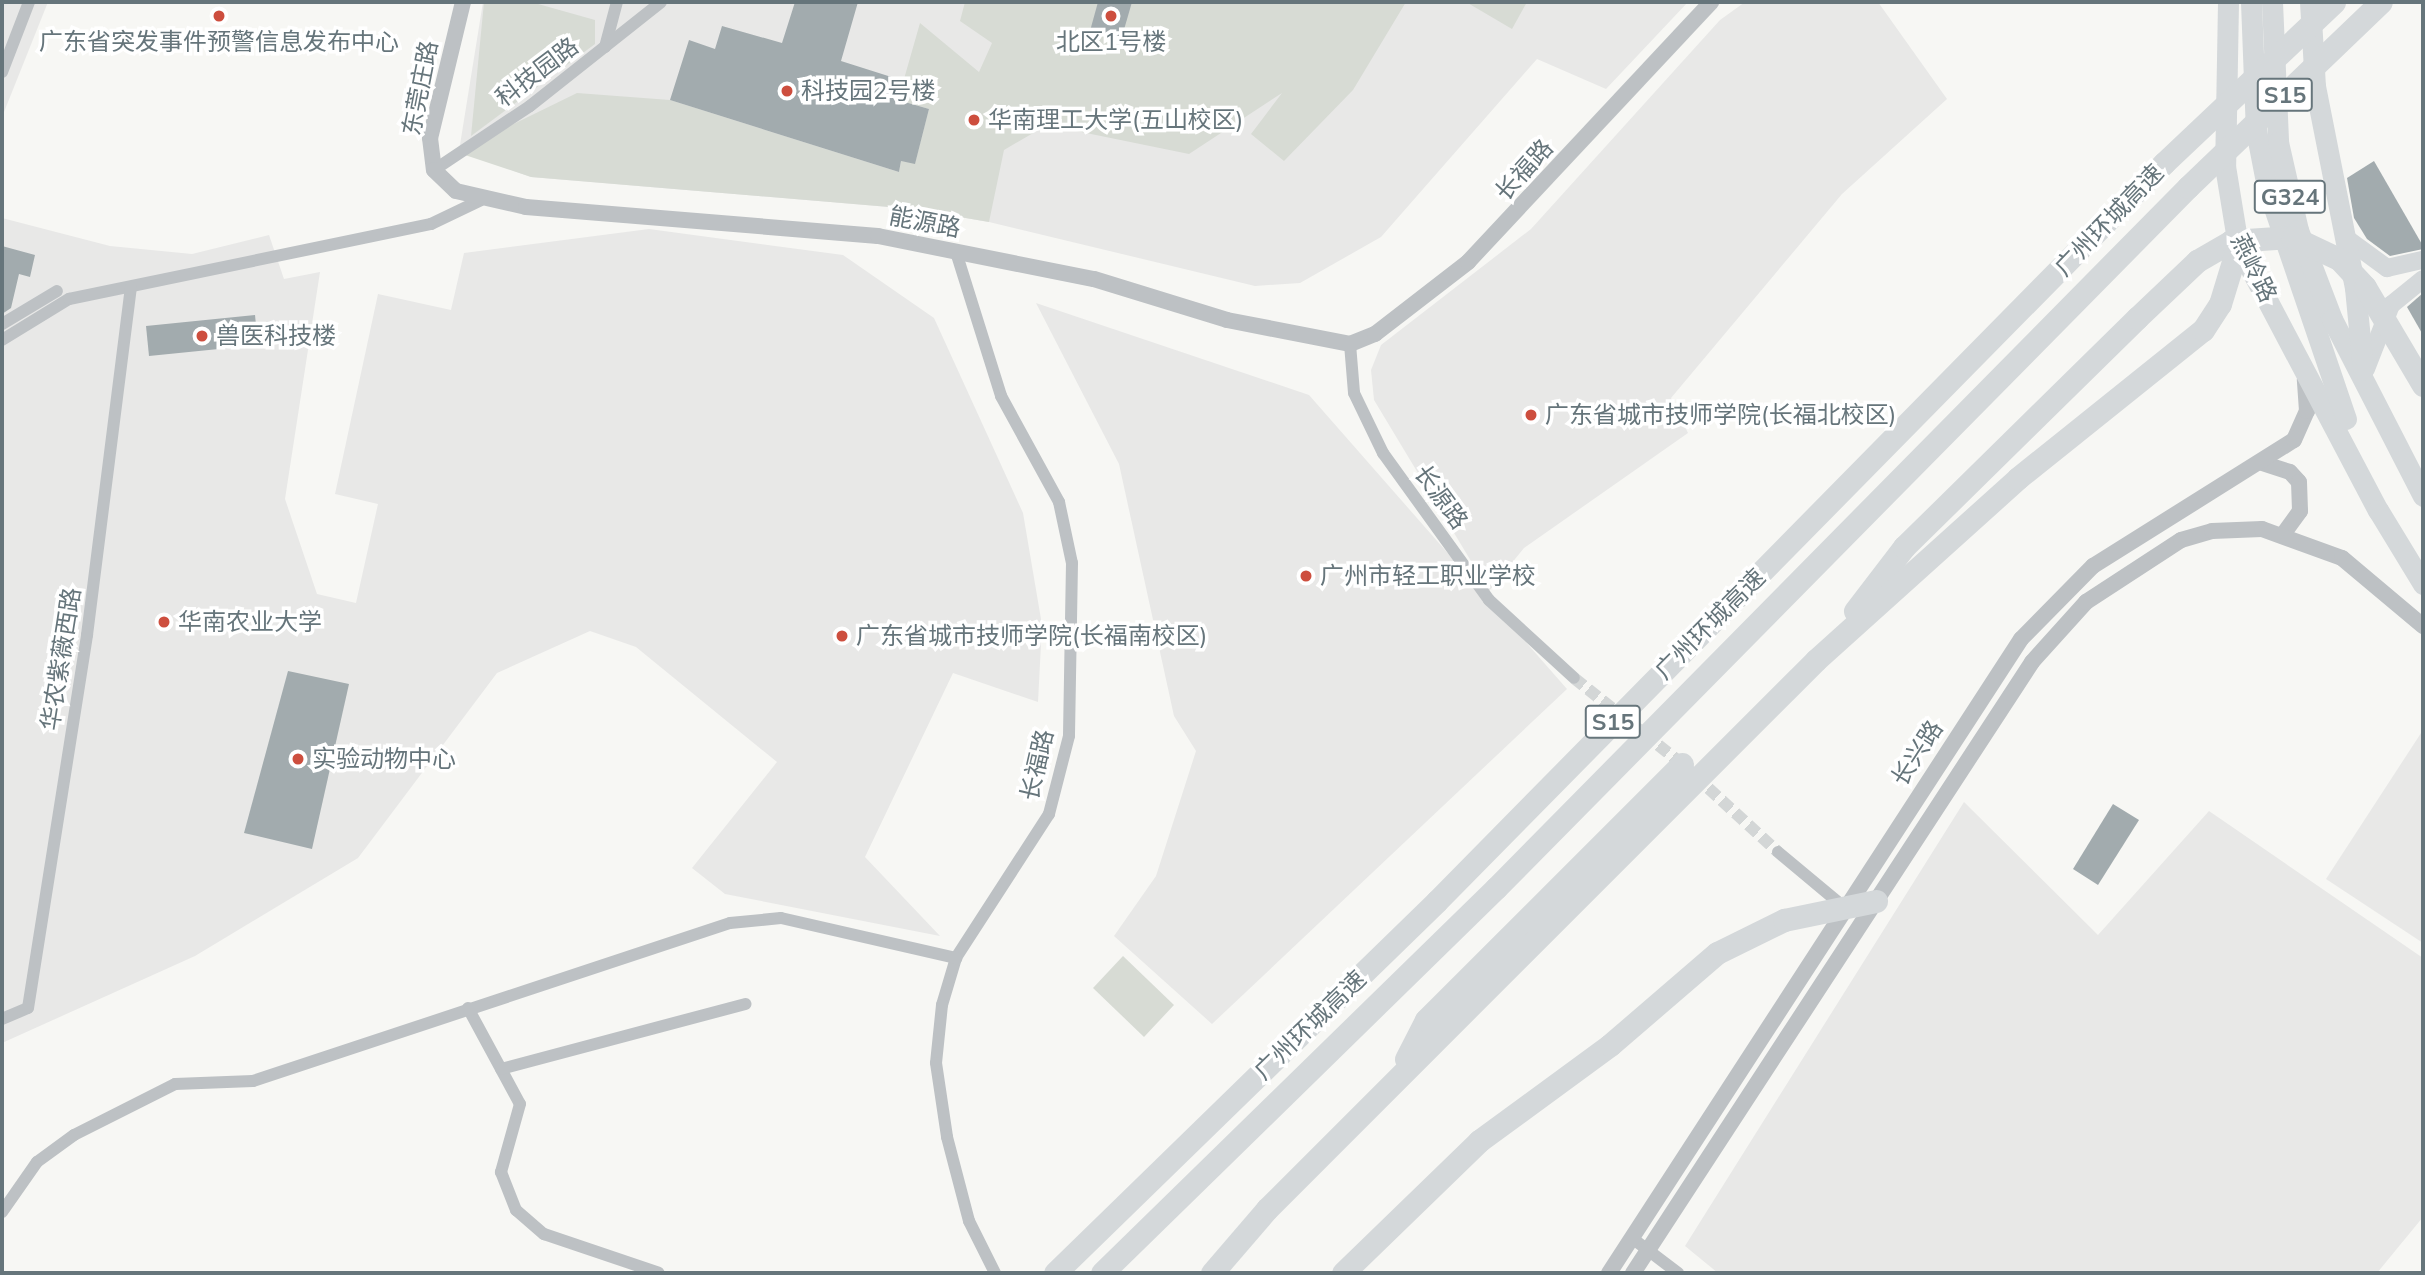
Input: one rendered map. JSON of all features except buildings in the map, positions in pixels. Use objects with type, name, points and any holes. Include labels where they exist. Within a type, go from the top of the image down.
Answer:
[{"type":"highway","name":"燕岭路","points":[[2228,2],[2225,166],[2238,245],[2289,334],[2378,510]]},
{"type":"highway","points":[[2251,2],[2256,130],[2275,218],[2378,510]]},
{"type":"highway","name":"燕岭路","points":[[2272,2],[2275,104],[2287,185],[2317,281],[2363,379]]},
{"type":"highway","name":"G324","points":[[2310,2],[2321,122],[2346,238],[2363,379],[2423,496]]},
{"type":"highway","name":"广州环城高速","points":[[1055,1273],[1513,825],[2164,163],[2334,2]]},
{"type":"highway","name":"广州环城高速","points":[[1102,1273],[1496,888],[2188,187],[2381,2]]},
{"type":"highway","points":[[1816,660],[1904,547],[2197,261],[2231,241],[2256,235],[2305,240],[2348,267],[2423,385]]},
{"type":"highway","points":[[1212,1273],[1341,1137],[1635,837],[1816,660],[2018,478],[2203,330],[2227,286],[2238,245]]},
{"type":"highway","name":"G324","points":[[2378,510],[2423,584]]},
{"type":"highway","points":[[1341,1137],[1409,1056],[1426,1020],[1682,764]]},
{"type":"highway","points":[[1343,1273],[1479,1141],[1610,1045],[1695,969],[1747,935],[1784,920],[1876,901]]},
{"type":"main road","points":[[2346,238],[2387,268],[2422,267]]},
{"type":"main road","points":[[2363,379],[2383,317],[2422,267]]},
{"type":"street","points":[[2,72],[29,2]]},
{"type":"street","name":"东莞庄路","points":[[463,2],[430,138],[434,170],[456,191],[481,200]]},
{"type":"street","points":[[605,47],[617,2]]},
{"type":"street","name":"科技园路","points":[[434,170],[530,107],[661,2]]},
{"type":"street","name":"长福路","points":[[1350,344],[1376,334],[1468,262],[1711,2]]},
{"type":"street","points":[[2,340],[69,299],[431,224],[481,200]]},
{"type":"street","name":"能源路","points":[[481,200],[878,236],[1094,279],[1289,335],[1350,344]]},
{"type":"street","name":"长福路","points":[[956,251],[1001,396],[1059,502],[1072,563],[1073,642],[1069,736],[1049,814],[956,958],[942,1005],[936,1063],[969,1222],[995,1273]]},
{"type":"street","name":"华农紫薇西路","points":[[2,1019],[28,1008],[87,635],[131,288]]},
{"type":"street","points":[[2,324],[57,291]]},
{"type":"street","name":"长兴路","points":[[1609,1273],[1993,679],[2045,611],[2115,550],[2262,463],[2294,440],[2307,411],[2306,380],[2289,334]]},
{"type":"street","name":"长源路","points":[[1350,344],[1354,393],[1383,453],[1489,600],[1574,678]]},
{"type":"street","points":[[2262,463],[2290,472],[2299,482],[2300,511],[2284,533]]},
{"type":"street","name":"长兴路","points":[[1633,1273],[2032,662],[2086,602],[2181,540],[2235,528],[2284,533],[2342,558],[2423,626]]},
{"type":"street","points":[[1778,852],[1844,908]]},
{"type":"street","points":[[2,1212],[37,1162],[74,1135],[175,1084],[253,1081],[730,923],[781,918],[956,958]]},
{"type":"street","points":[[501,1069],[745,1004]]},
{"type":"street","points":[[468,1008],[520,1104],[501,1172],[516,1210],[544,1234],[659,1273]]},
{"type":"street","points":[[1632,1238],[1678,1273]]},
{"type":"shaded area","points":[[2,2],[48,2],[2,117]]},
{"type":"shaded area","name":"华南理工大学(五山校区)","points":[[483,2],[1688,2],[1606,89],[1537,59],[1381,237],[1300,283],[1255,286],[989,222],[913,209],[531,177],[459,151]]},
{"type":"shaded area","points":[[484,2],[531,2],[595,20],[595,44],[471,136]]},
{"type":"shaded area","points":[[965,2],[1406,2],[1353,90],[1284,161],[1251,134],[1282,93],[1189,154],[1047,125],[1004,150],[989,222],[913,209],[531,177],[456,152],[577,93],[670,100],[899,172],[901,161],[915,163],[929,109],[898,100],[920,23],[979,72],[992,43],[960,21]]},
{"type":"shaded area","points":[[1466,2],[1527,2],[1512,29]]},
{"type":"shaded area","points":[[1745,2],[1878,2],[1947,99],[1842,194],[1671,398],[1688,433],[1524,548],[1489,591],[1374,400],[1371,370],[1381,345],[1531,229],[1720,20]]},
{"type":"shaded area","points":[[2,218],[110,246],[192,254],[269,235],[284,279],[320,272],[285,499],[317,594],[356,603],[378,504],[335,494],[378,294],[451,310],[464,253],[649,229],[843,255],[934,318],[1023,513],[1042,625],[1038,702],[953,673],[865,857],[940,936],[725,894],[692,868],[777,762],[636,647],[590,631],[497,673],[358,858],[195,956],[2,1043]]},
{"type":"shaded area","name":"广州市轻工职业学校","points":[[1036,303],[1309,395],[1567,689],[1212,1024],[1114,936],[1156,876],[1196,751],[1174,716],[1119,464]]},
{"type":"shaded area","points":[[2423,730],[2423,943],[2326,879]]},
{"type":"shaded area","points":[[1964,802],[2098,935],[2209,811],[2423,958],[2423,1217],[2377,1273],[1718,1273],[1685,1246]]},
{"type":"shaded area","points":[[1123,956],[1174,1005],[1144,1037],[1093,988]]},
{"type":"tunnel","points":[[1574,678],[1682,764],[1778,852]]},
{"type":"place","name":"广东省突发事件预警信息发布中心","points":[[219,16]]},
{"type":"place","name":"北区1号楼","points":[[1111,16]]},
{"type":"place","name":"科技园2号楼","points":[[787,91]]},
{"type":"place","name":"华南理工大学(五山校区)","points":[[974,120]]},
{"type":"place","name":"兽医科技楼","points":[[202,336]]},
{"type":"place","name":"广东省城市技师学院(长福北校区)","points":[[1531,415]]},
{"type":"place","name":"广州市轻工职业学校","points":[[1306,576]]},
{"type":"place","name":"华南农业大学","points":[[164,622]]},
{"type":"place","name":"广东省城市技师学院(长福南校区)","points":[[842,636]]},
{"type":"place","name":"实验动物中心","points":[[298,759]]}]
